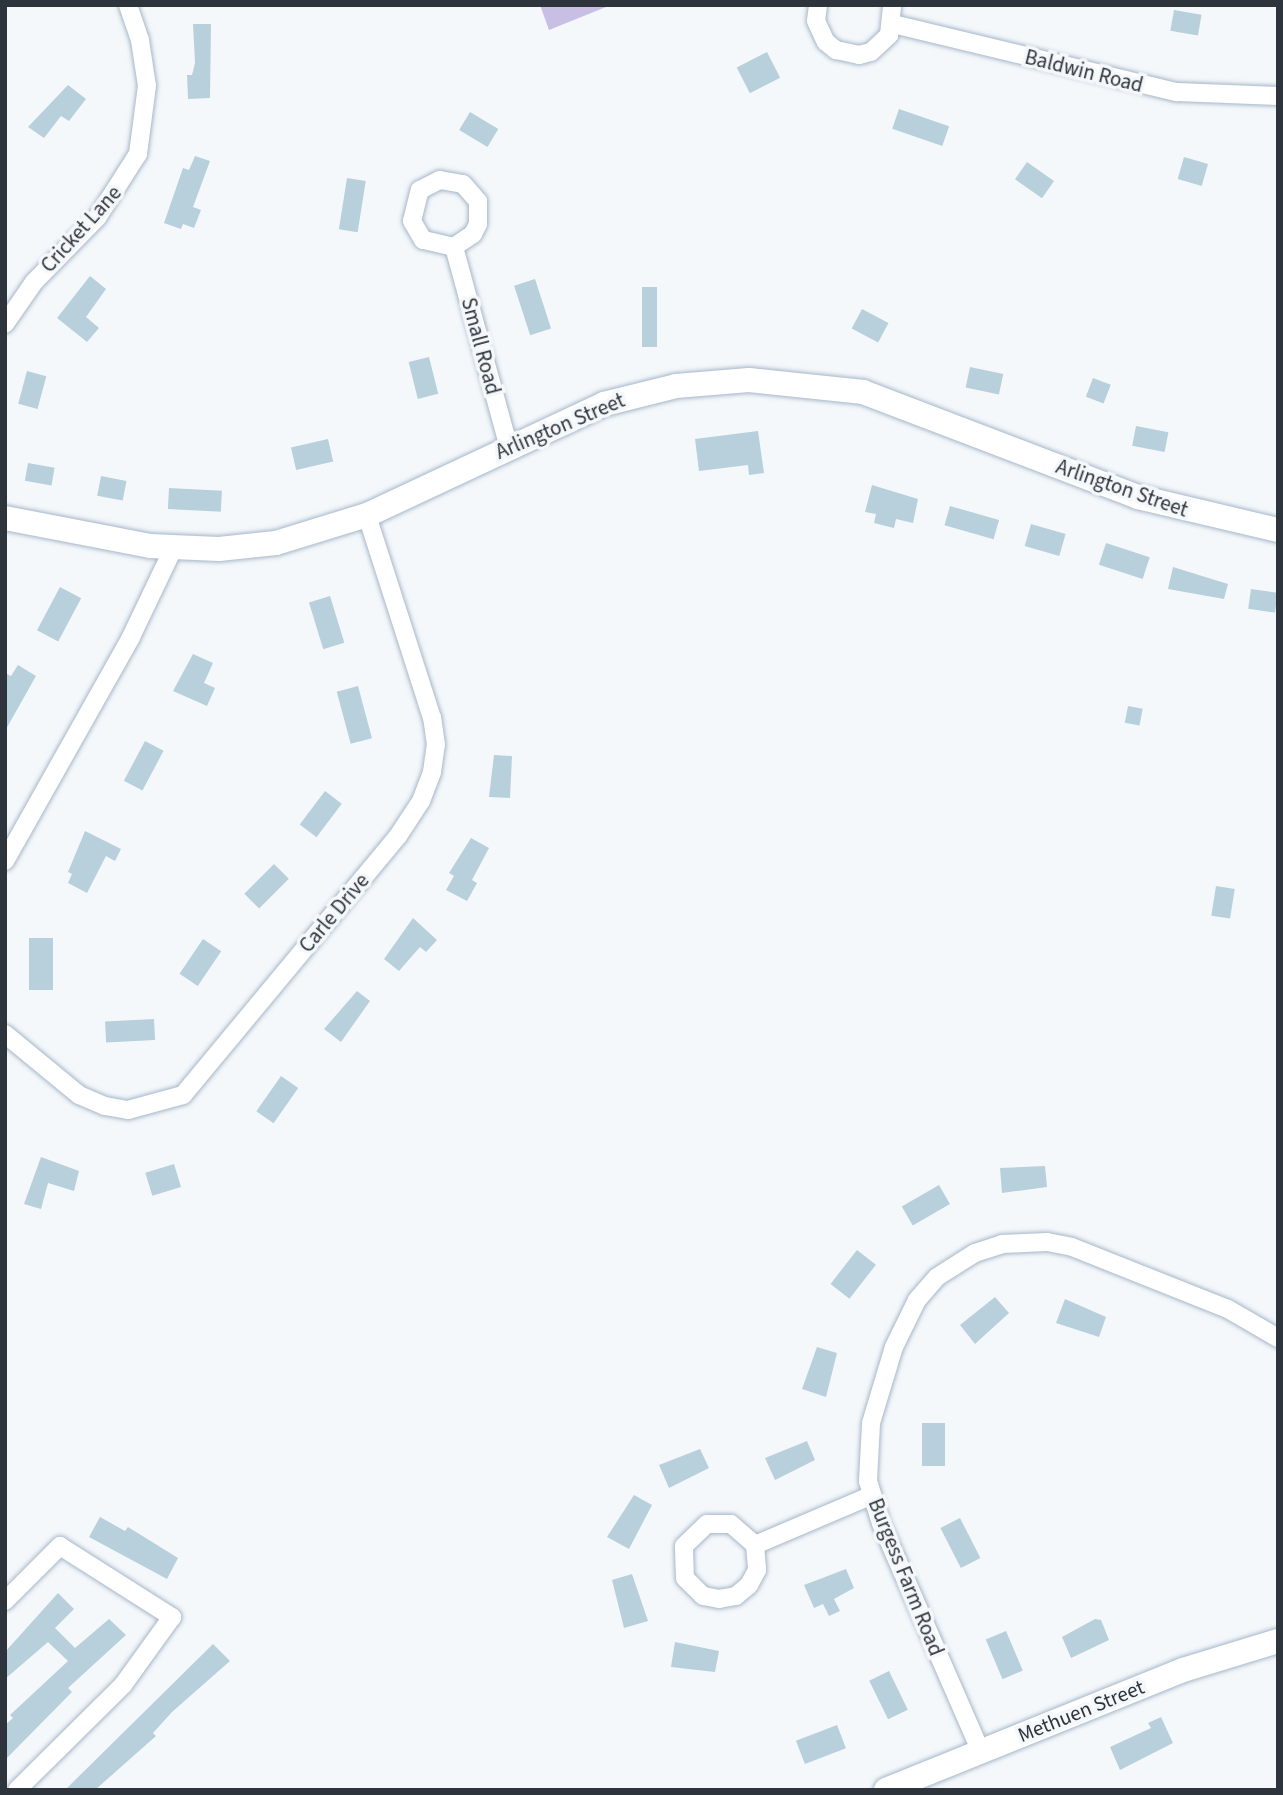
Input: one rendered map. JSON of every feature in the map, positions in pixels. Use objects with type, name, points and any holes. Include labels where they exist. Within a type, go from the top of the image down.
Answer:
[{"type":"street","name":"Cricket Lane","points":[[5,324],[34,282],[97,218],[138,154],[147,86],[140,40],[128,5]]},
{"type":"street","points":[[818,5],[820,32],[836,50],[847,54],[871,52],[881,45],[893,24],[892,5]]},
{"type":"street","name":"Baldwin Road","points":[[893,24],[1177,92],[1278,96]]},
{"type":"street","name":"Small Road","points":[[454,247],[508,446]]},
{"type":"street","name":"Arlington Street","points":[[5,519],[174,547],[248,548],[367,515],[457,475],[508,446],[637,394],[713,381],[786,381],[863,393],[1138,498],[1278,530]]},
{"type":"street","name":"Carle Drive","points":[[5,1034],[79,1095],[105,1106],[128,1110],[183,1095],[398,836],[421,801],[436,745],[432,718],[367,515]]},
{"type":"street","points":[[5,861],[131,637],[174,547]]},
{"type":"street","name":"Burgess Farm Road","points":[[981,1752],[872,1495],[868,1438],[909,1312],[937,1277],[975,1253],[1033,1241],[1072,1247],[1228,1309],[1278,1338]]},
{"type":"street","points":[[755,1545],[872,1495]]},
{"type":"street","points":[[707,1524],[731,1524],[755,1545],[757,1570],[749,1585],[736,1595],[719,1599],[703,1596],[685,1578],[684,1546],[707,1524]]},
{"type":"street","points":[[5,1601],[60,1546],[172,1617],[123,1685],[17,1790]]},
{"type":"street","name":"Methuen Street","points":[[886,1790],[1207,1661],[1278,1641]]},
{"type":"shaded area","points":[[540,5],[611,5],[549,30]]},
{"type":"building","points":[[1174,10],[1202,15],[1198,36],[1170,31]]},
{"type":"building","points":[[193,24],[211,24],[210,98],[188,99],[187,75],[192,75],[195,63]]},
{"type":"building","points":[[767,52],[780,78],[750,93],[737,67]]},
{"type":"building","points":[[68,85],[86,99],[69,121],[61,116],[44,138],[28,127]]},
{"type":"building","points":[[899,109],[949,126],[942,146],[892,129]]},
{"type":"building","points":[[470,112],[498,129],[487,147],[459,130]]},
{"type":"building","points":[[195,156],[210,161],[193,207],[201,210],[194,228],[183,224],[181,229],[164,223],[183,168],[189,170]]},
{"type":"building","points":[[1184,157],[1208,164],[1202,186],[1178,179]]},
{"type":"building","points":[[1027,162],[1054,181],[1042,198],[1015,179]]},
{"type":"building","points":[[347,178],[366,181],[358,232],[339,229]]},
{"type":"building","points":[[90,276],[106,289],[86,317],[99,328],[87,342],[57,318]]},
{"type":"building","points":[[535,279],[551,328],[530,335],[514,286]]},
{"type":"building","points":[[642,287],[657,287],[657,347],[642,347]]},
{"type":"building","points":[[862,309],[888,323],[878,343],[852,328]]},
{"type":"building","points":[[429,357],[438,394],[418,399],[409,362]]},
{"type":"building","points":[[970,367],[1003,374],[999,395],[966,388]]},
{"type":"building","points":[[27,371],[46,376],[38,409],[18,404]]},
{"type":"building","points":[[1093,378],[1111,385],[1104,403],[1086,397]]},
{"type":"building","points":[[1136,426],[1168,432],[1165,452],[1132,446]]},
{"type":"building","points":[[758,431],[764,473],[749,475],[748,465],[699,471],[695,439]]},
{"type":"building","points":[[328,439],[333,461],[296,470],[291,448]]},
{"type":"building","points":[[28,463],[55,468],[51,485],[25,481]]},
{"type":"building","points":[[101,476],[127,481],[123,501],[97,496]]},
{"type":"building","points":[[872,485],[918,499],[913,523],[896,519],[894,528],[874,523],[876,514],[865,512]]},
{"type":"building","points":[[169,488],[222,491],[221,512],[168,509]]},
{"type":"building","points":[[950,506],[999,520],[994,539],[944,525]]},
{"type":"building","points":[[1031,524],[1066,534],[1059,556],[1025,546]]},
{"type":"building","points":[[1106,543],[1150,557],[1143,579],[1099,565]]},
{"type":"building","points":[[1173,567],[1228,584],[1224,599],[1168,589]]},
{"type":"building","points":[[60,587],[81,598],[58,642],[37,630]]},
{"type":"building","points":[[1251,589],[1278,593],[1275,613],[1248,609]]},
{"type":"building","points":[[330,596],[344,643],[323,649],[309,602]]},
{"type":"building","points":[[193,654],[213,663],[204,683],[215,688],[207,706],[173,691]]},
{"type":"building","points":[[18,665],[36,676],[5,731],[5,673],[11,676]]},
{"type":"building","points":[[358,686],[372,738],[351,744],[337,692]]},
{"type":"building","points":[[1128,706],[1143,709],[1139,726],[1125,723]]},
{"type":"building","points":[[145,741],[164,751],[142,791],[124,781]]},
{"type":"building","points":[[494,755],[512,756],[510,798],[489,797]]},
{"type":"building","points":[[325,791],[342,804],[316,837],[300,825]]},
{"type":"building","points":[[85,831],[121,849],[115,861],[106,856],[87,893],[68,883],[72,874],[68,872]]},
{"type":"building","points":[[471,838],[489,848],[472,880],[477,883],[467,901],[446,890],[454,876],[449,873]]},
{"type":"building","points":[[274,864],[289,879],[259,909],[244,894]]},
{"type":"building","points":[[1216,886],[1235,889],[1230,919],[1211,916]]},
{"type":"building","points":[[413,918],[437,940],[426,952],[420,947],[399,971],[384,959]]},
{"type":"building","points":[[29,938],[53,938],[53,990],[29,990]]},
{"type":"building","points":[[203,939],[221,951],[198,986],[180,974]]},
{"type":"building","points":[[357,991],[370,1001],[341,1042],[324,1029]]},
{"type":"building","points":[[154,1019],[155,1040],[106,1043],[105,1022]]},
{"type":"building","points":[[281,1076],[298,1088],[274,1123],[256,1111]]},
{"type":"building","points":[[41,1157],[79,1171],[74,1191],[48,1183],[41,1209],[24,1204]]},
{"type":"building","points":[[174,1164],[181,1187],[152,1196],[145,1173]]},
{"type":"building","points":[[1045,1166],[1047,1187],[1002,1193],[1000,1168]]},
{"type":"building","points":[[939,1185],[950,1204],[913,1226],[902,1206]]},
{"type":"building","points":[[857,1250],[876,1265],[849,1299],[831,1284]]},
{"type":"building","points":[[995,1297],[1009,1313],[975,1344],[960,1325]]},
{"type":"building","points":[[1065,1299],[1106,1317],[1099,1337],[1056,1323]]},
{"type":"building","points":[[817,1347],[837,1353],[826,1397],[802,1389]]},
{"type":"building","points":[[922,1423],[945,1423],[945,1466],[922,1466]]},
{"type":"building","points":[[807,1441],[815,1460],[775,1480],[765,1458]]},
{"type":"building","points":[[700,1449],[709,1468],[669,1488],[659,1465]]},
{"type":"building","points":[[634,1495],[652,1505],[629,1549],[607,1537]]},
{"type":"building","points":[[100,1517],[125,1531],[128,1527],[178,1558],[167,1579],[89,1537]]},
{"type":"building","points":[[960,1518],[980,1558],[961,1568],[940,1528]]},
{"type":"building","points":[[846,1569],[854,1588],[834,1599],[840,1611],[829,1616],[823,1604],[814,1608],[804,1585]]},
{"type":"building","points":[[632,1574],[648,1621],[624,1628],[612,1580]]},
{"type":"building","points":[[58,1593],[74,1609],[55,1628],[75,1648],[109,1619],[126,1635],[68,1688],[72,1692],[5,1760],[5,1725],[13,1718],[10,1715],[68,1661],[48,1642],[5,1679],[5,1652]]},
{"type":"building","points":[[1095,1619],[1101,1620],[1109,1640],[1071,1658],[1062,1637]]},
{"type":"building","points":[[1006,1631],[1023,1671],[1003,1679],[986,1640]]},
{"type":"building","points":[[675,1642],[719,1651],[715,1672],[671,1667]]},
{"type":"building","points":[[213,1644],[230,1661],[172,1712],[153,1733],[156,1736],[95,1790],[65,1790]]},
{"type":"building","points":[[889,1671],[908,1710],[888,1719],[869,1681]]},
{"type":"building","points":[[1161,1717],[1173,1743],[1120,1770],[1110,1747],[1151,1728],[1148,1723]]},
{"type":"building","points":[[837,1725],[846,1748],[805,1764],[796,1741]]}]
